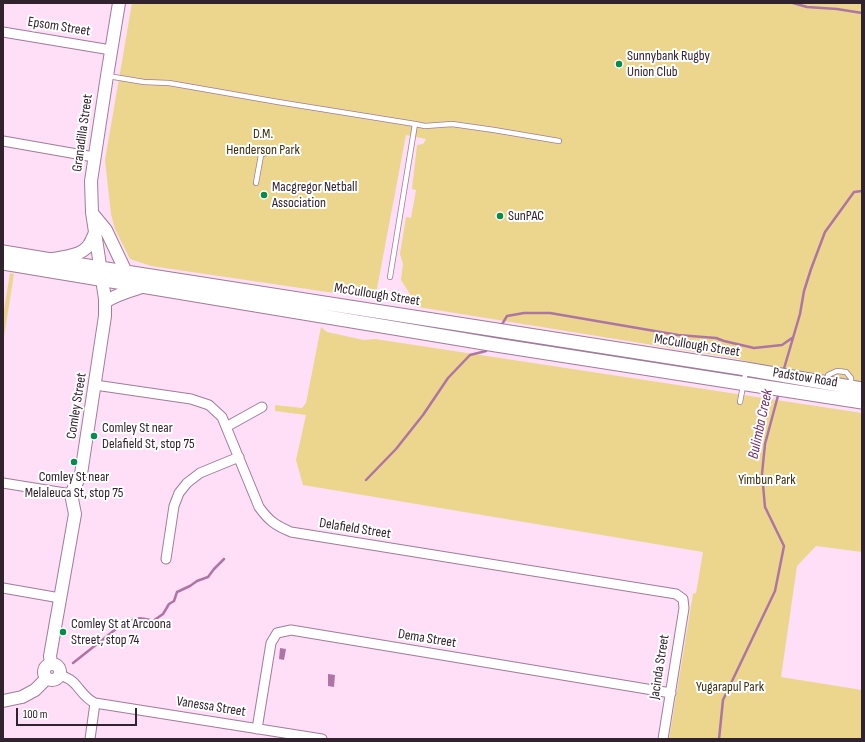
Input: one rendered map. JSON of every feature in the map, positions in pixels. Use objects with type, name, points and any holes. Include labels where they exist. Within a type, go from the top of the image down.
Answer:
[{"type":"main road","name":"McCullough Street","points":[[3,252],[48,259],[142,287],[743,384]]},
{"type":"main road","name":"McCullough Street","points":[[3,263],[101,274],[126,272],[746,369]]},
{"type":"main road","name":"Padstow Road","points":[[746,369],[807,379],[828,387],[857,388]]},
{"type":"main road","name":"Padstow Road","points":[[743,384],[862,402]]},
{"type":"street","name":"Granadilla Street","points":[[101,274],[92,212],[91,181],[119,3]]},
{"type":"street","name":"Epsom Street","points":[[3,32],[111,50]]},
{"type":"street","points":[[3,142],[94,157]]},
{"type":"street","points":[[92,212],[106,230],[126,272]]},
{"type":"street","points":[[48,259],[67,257],[82,251],[89,246],[95,234]]},
{"type":"street","name":"Comley Street","points":[[71,494],[81,474],[105,316],[105,302],[101,274]]},
{"type":"street","points":[[105,302],[123,292],[142,287]]},
{"type":"street","name":"Delafield Street","points":[[95,385],[191,399],[209,405],[222,417],[259,507],[277,526],[291,532],[676,594],[683,599]]},
{"type":"street","points":[[226,427],[262,408]]},
{"type":"street","points":[[166,559],[174,506],[179,493],[187,483],[200,473],[239,457]]},
{"type":"street","points":[[3,483],[71,494],[75,514],[50,656],[51,664]]},
{"type":"street","points":[[3,588],[60,598]]},
{"type":"street","name":"Jacinda Street","points":[[663,739],[684,608],[683,599]]},
{"type":"street","name":"Dema Street","points":[[257,728],[270,643],[276,633],[290,630],[670,693]]},
{"type":"street","points":[[48,664],[54,664],[59,667],[60,675],[54,680],[47,678],[44,674],[44,668],[48,664]]},
{"type":"street","points":[[60,675],[76,684],[86,698],[95,703],[90,739]]},
{"type":"street","points":[[3,701],[22,697],[34,690],[47,678]]},
{"type":"street","name":"Vanessa Street","points":[[95,703],[322,739]]},
{"type":"lane","points":[[107,76],[144,82],[169,84],[425,126],[452,124],[558,141]]},
{"type":"lane","points":[[390,277],[415,124]]},
{"type":"lane","points":[[256,184],[261,155],[269,151]]},
{"type":"lane","points":[[382,326],[384,312]]},
{"type":"lane","points":[[740,402],[746,369]]},
{"type":"lane","points":[[828,387],[843,400]]},
{"type":"green space","name":"D.M. Henderson Park","points":[[132,3],[862,3],[862,383],[793,372],[733,358],[418,307],[401,280],[403,264],[400,254],[406,217],[411,218],[416,190],[412,189],[417,145],[423,144],[426,139],[406,135],[375,299],[151,266],[130,259],[115,229],[111,214],[105,160]]},
{"type":"green space","points":[[10,273],[14,274],[3,343],[3,316]]},
{"type":"green space","name":"Yimbun Park","points":[[321,327],[327,332],[364,340],[375,339],[862,413],[862,552],[816,546],[797,566],[781,677],[862,690],[862,739],[669,739],[693,594],[696,593],[703,552],[303,485],[296,460],[306,415],[275,411],[275,405],[302,408],[306,403]]},
{"type":"shaded area","points":[[280,648],[286,649],[284,660],[279,659]]},
{"type":"shaded area","points":[[328,674],[335,675],[334,687],[328,686]]},
{"type":"waterway","points":[[793,3],[807,7],[837,9],[862,13]]},
{"type":"waterway","name":"Bulimba Creek","points":[[783,372],[800,314],[804,291],[825,232],[854,192],[862,191]]},
{"type":"waterway","points":[[501,326],[507,316],[524,313],[550,313],[678,335],[716,338],[754,348],[782,345],[792,338]]},
{"type":"waterway","points":[[366,480],[396,449],[423,415],[448,378],[470,355],[486,351],[488,348]]},
{"type":"waterway","name":"Bulimba Creek","points":[[719,739],[723,700],[775,591],[784,546],[765,507],[762,474],[765,444],[779,392]]},
{"type":"waterway","points":[[124,624],[138,618],[153,621],[163,614],[169,604],[174,601],[177,592],[208,577],[224,559]]},
{"type":"waterway","points":[[73,663],[116,629]]},
{"type":"place","name":"Sunnybank Rugby Union Club","points":[[619,64]]},
{"type":"place","name":"Macgregor Netball Association","points":[[264,195]]},
{"type":"place","name":"SunPAC","points":[[500,216]]},
{"type":"place","name":"Comley St near Delafield St, stop 75","points":[[94,436]]},
{"type":"place","name":"Comley St near Melaleuca St, stop 75","points":[[74,462]]},
{"type":"place","name":"Comley St at Arcoona Street, stop 74","points":[[63,632]]},
{"type":"park label","name":"Yugarapul Park","points":[[730,687]]}]
